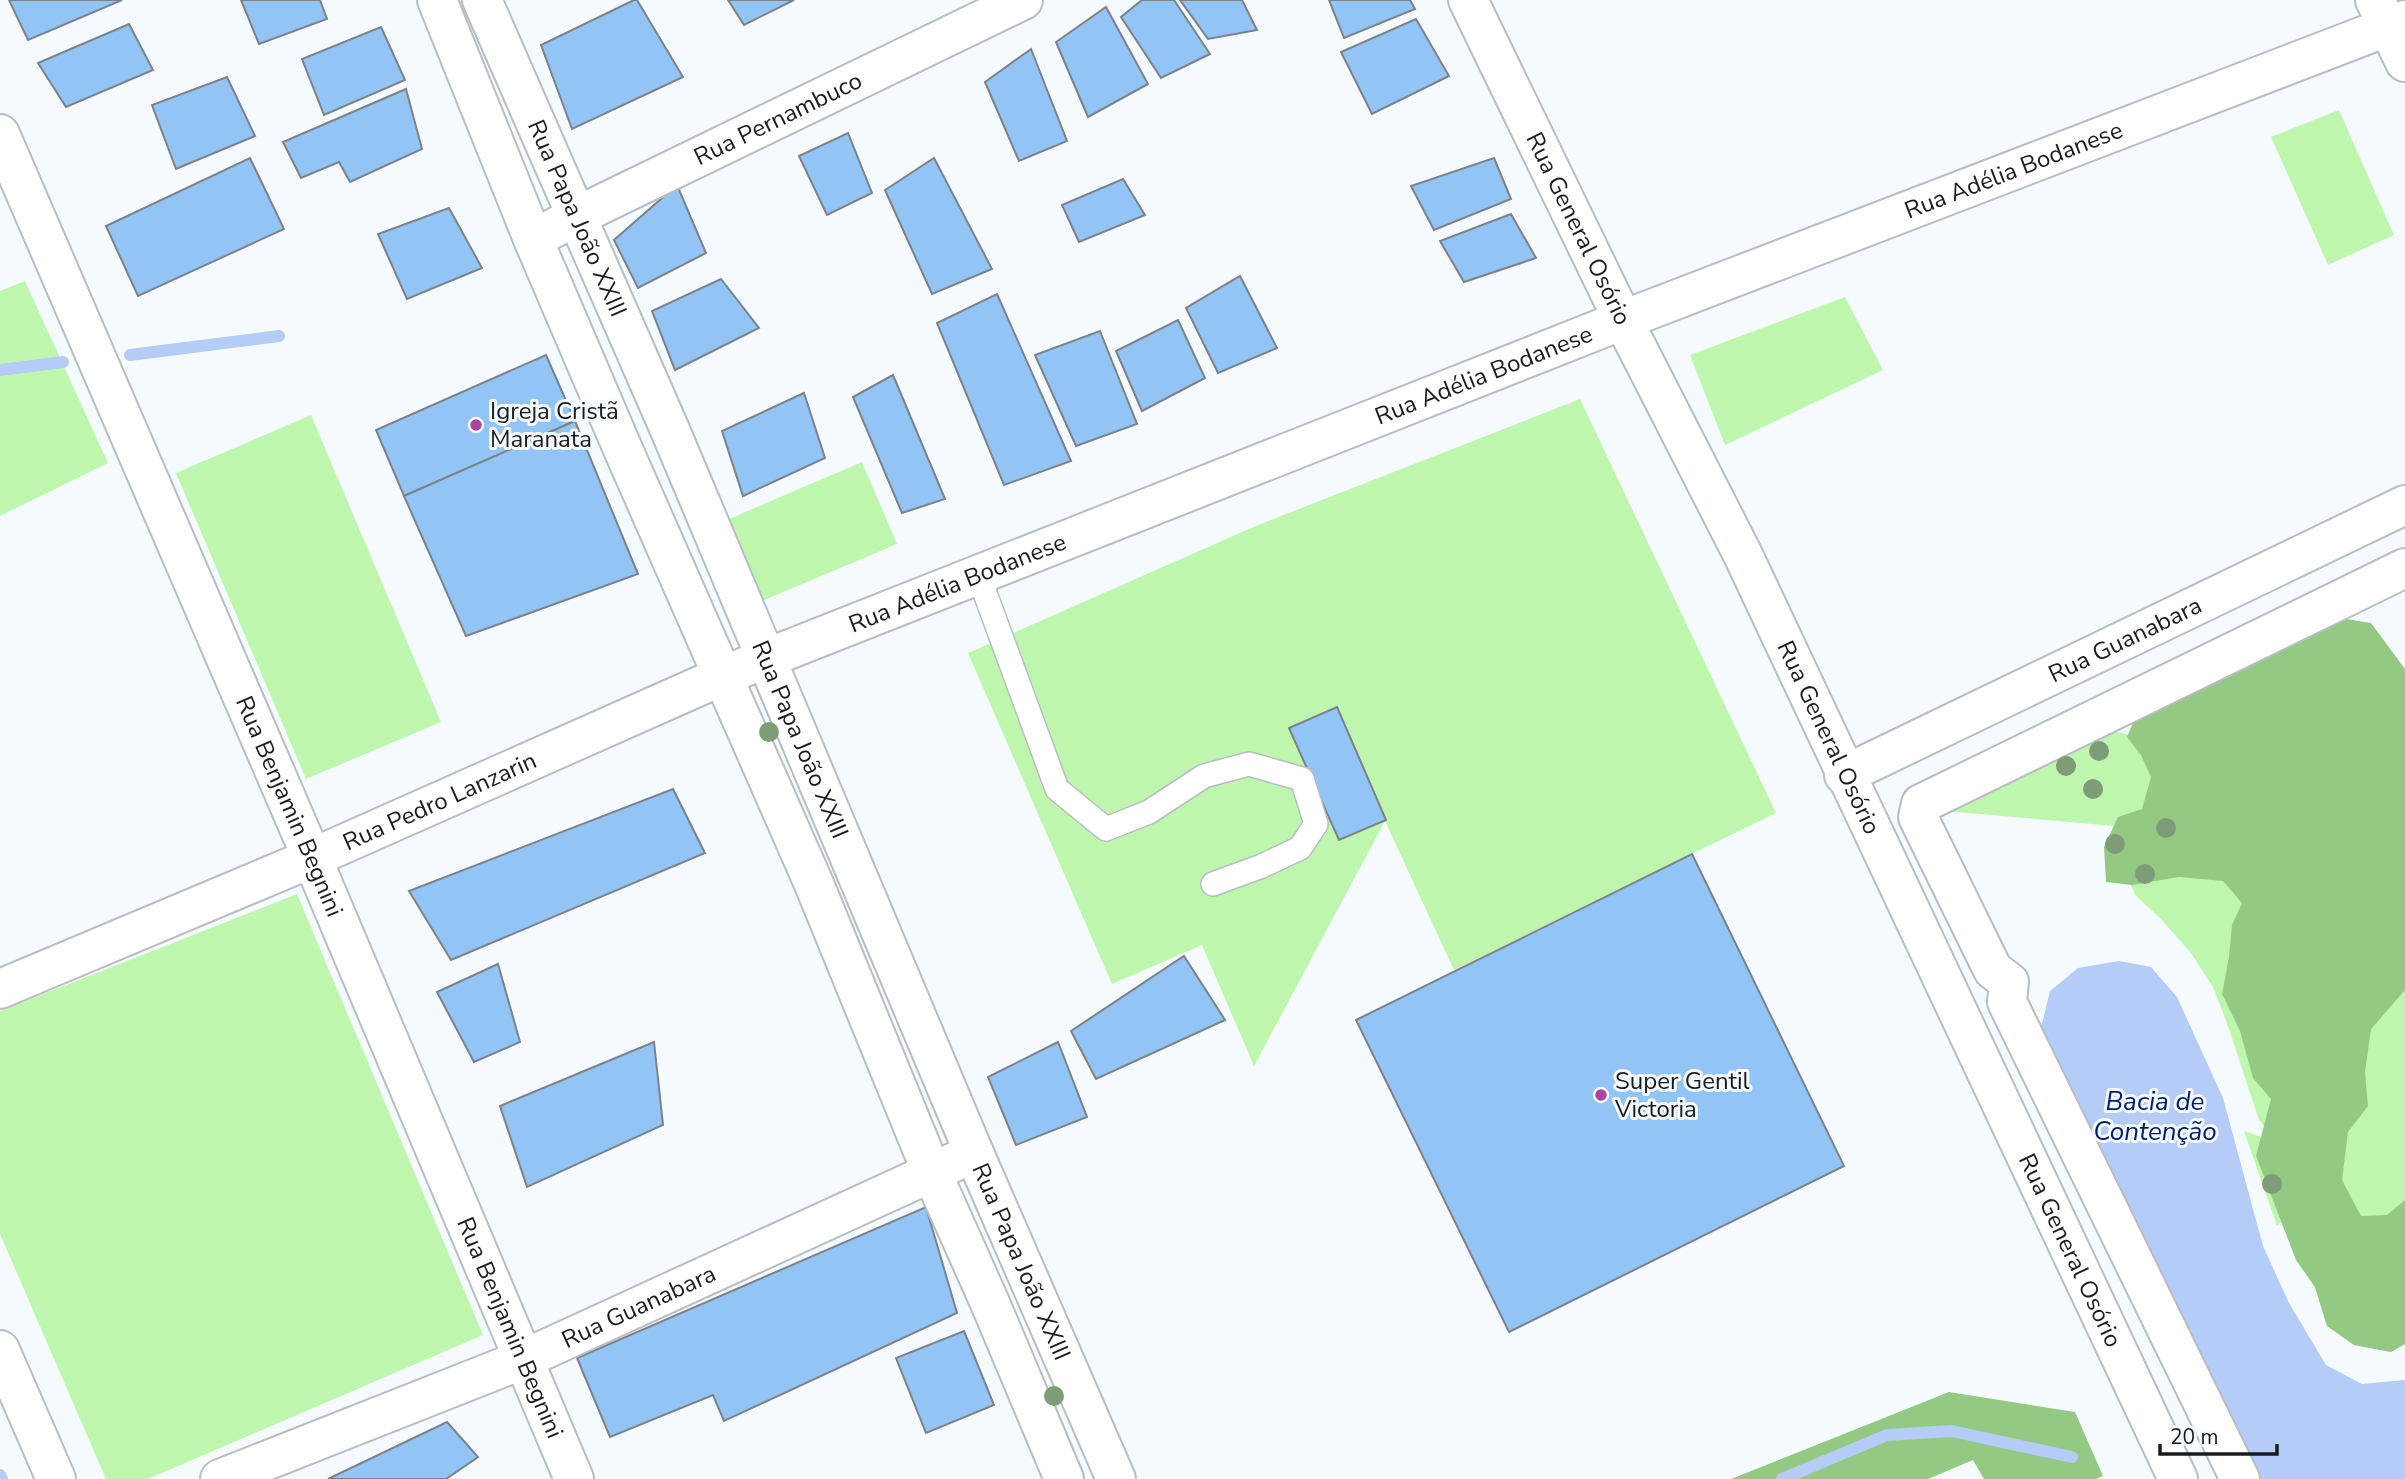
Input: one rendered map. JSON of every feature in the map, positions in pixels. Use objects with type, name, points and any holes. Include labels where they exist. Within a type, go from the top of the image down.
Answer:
[{"type":"street","name":"Rua Papa João XXIII","points":[[437,0],[533,239],[814,884],[932,1172],[1064,1479]]},
{"type":"street","name":"Rua Papa João XXIII","points":[[482,0],[650,385],[974,1153],[1116,1479]]},
{"type":"street","name":"Rua Pernambuco","points":[[533,239],[1023,0]]},
{"type":"street","name":"Rua General Osório","points":[[1468,0],[1623,320],[1742,555],[2178,1479]]},
{"type":"street","name":"Rua Adélia Bodanese","points":[[722,676],[2389,16]]},
{"type":"street","points":[[2389,16],[2405,62]]},
{"type":"street","name":"Rua Benjamin Begnini","points":[[0,134],[312,858],[574,1479]]},
{"type":"street","points":[[604,405],[650,385]]},
{"type":"street","name":"Rua Guanabara","points":[[1844,775],[2405,505]]},
{"type":"street","points":[[2239,1479],[2007,1002],[2009,982],[1993,970],[1924,830],[1919,817],[1921,804],[2405,568]]},
{"type":"street","name":"Rua Pedro Lanzarin","points":[[0,989],[312,858],[722,676]]},
{"type":"street","points":[[814,884],[854,867]]},
{"type":"street","name":"Rua Guanabara","points":[[220,1479],[524,1359],[974,1153]]},
{"type":"street","points":[[990,1303],[1031,1283]]},
{"type":"street","points":[[0,1350],[56,1479]]},
{"type":"lane","points":[[978,575],[1057,789],[1106,829],[1149,812],[1205,776],[1249,764],[1302,779],[1316,824],[1300,848],[1262,866],[1213,884]]},
{"type":"green space","points":[[2339,110],[2394,235],[2328,265],[2271,137]]},
{"type":"green space","points":[[25,281],[108,463],[0,516],[0,291]]},
{"type":"green space","points":[[1845,297],[1883,370],[1725,445],[1690,355]]},
{"type":"green space","points":[[1580,399],[1776,813],[1454,970],[1385,821],[1254,1066],[1202,945],[1112,984],[968,653],[1258,525]],"holes":[[[1289,728],[1386,820],[1339,840]]]},
{"type":"green space","points":[[311,415],[441,722],[306,779],[176,473]]},
{"type":"green space","points":[[862,462],[897,544],[757,603],[722,522]]},
{"type":"green space","points":[[2346,619],[2371,623],[2405,669],[2405,990],[2371,1029],[2365,1072],[2368,1106],[2348,1132],[2342,1180],[2361,1216],[2387,1215],[2405,1200],[2405,1344],[2391,1352],[2354,1345],[2327,1326],[2315,1287],[2296,1260],[2256,1156],[2271,1099],[2253,1078],[2240,1031],[2222,994],[2232,925],[2242,903],[2223,881],[2179,877],[2132,885],[2106,882],[2104,847],[2118,817],[2142,809],[2151,777],[2141,755],[2127,737],[2139,709]]},
{"type":"green space","points":[[2270,669],[2126,827],[1934,810],[2105,729],[2146,739]]},
{"type":"green space","points":[[2405,784],[2405,1344],[2391,1352],[2354,1345],[2327,1326],[2315,1287],[2296,1260],[2270,1134],[2259,1120],[2213,987],[2191,953],[2136,896],[2126,876]]},
{"type":"green space","points":[[297,894],[483,1335],[148,1479],[106,1479],[0,1234],[0,1011]]},
{"type":"green space","points":[[2244,1131],[2264,1138],[2291,1211],[2277,1226]]},
{"type":"green space","points":[[1949,1392],[2075,1412],[2103,1476],[2096,1479],[1984,1479],[1973,1460],[1928,1479],[1731,1479]]},
{"type":"water","name":"Bacia de Contenção","points":[[2119,961],[2151,967],[2177,997],[2223,1098],[2263,1246],[2289,1303],[2326,1365],[2362,1384],[2405,1380],[2405,1479],[2247,1479],[2148,1272],[2041,1028],[2050,991],[2078,968]]},
{"type":"building","points":[[9,0],[122,0],[28,40]]},
{"type":"building","points":[[241,0],[320,0],[327,19],[259,44]]},
{"type":"building","points":[[637,0],[683,77],[572,129],[541,45]]},
{"type":"building","points":[[728,0],[794,0],[744,25]]},
{"type":"building","points":[[1142,0],[1174,0],[1210,54],[1161,78],[1121,17]]},
{"type":"building","points":[[1180,0],[1242,0],[1257,30],[1208,39]]},
{"type":"building","points":[[1329,0],[1410,0],[1415,9],[1344,38]]},
{"type":"building","points":[[1106,7],[1148,84],[1088,117],[1056,42]]},
{"type":"building","points":[[1416,19],[1449,76],[1372,114],[1341,52]]},
{"type":"building","points":[[129,24],[153,70],[66,107],[38,63]]},
{"type":"building","points":[[381,27],[405,80],[324,115],[302,59]]},
{"type":"building","points":[[1031,49],[1067,141],[1019,161],[985,82]]},
{"type":"building","points":[[227,77],[255,136],[176,169],[152,105]]},
{"type":"building","points":[[406,89],[422,149],[350,182],[339,162],[301,178],[283,142]]},
{"type":"building","points":[[848,133],[872,193],[827,215],[799,156]]},
{"type":"building","points":[[250,158],[284,229],[138,296],[106,226]]},
{"type":"building","points":[[934,158],[992,269],[932,294],[885,190]]},
{"type":"building","points":[[1494,158],[1511,199],[1434,230],[1411,186]]},
{"type":"building","points":[[1123,179],[1145,215],[1079,242],[1062,205]]},
{"type":"building","points":[[677,185],[706,253],[638,288],[614,240]]},
{"type":"building","points":[[449,208],[482,268],[407,299],[378,234]]},
{"type":"building","points":[[1511,214],[1536,258],[1464,282],[1440,241]]},
{"type":"building","points":[[1240,276],[1277,348],[1218,373],[1186,308]]},
{"type":"building","points":[[721,279],[759,328],[675,370],[652,311]]},
{"type":"building","points":[[997,294],[1071,461],[1004,485],[937,323]]},
{"type":"building","points":[[1178,320],[1205,378],[1142,411],[1116,351]]},
{"type":"building","points":[[1100,331],[1137,424],[1076,446],[1035,355]]},
{"type":"building","name":"Igreja Cristã Maranata","points":[[546,355],[575,421],[404,496],[376,430]]},
{"type":"building","points":[[893,375],[945,499],[902,513],[853,397]]},
{"type":"building","points":[[804,393],[825,458],[743,496],[722,431]]},
{"type":"building","points":[[575,421],[638,574],[466,636],[404,496]]},
{"type":"building","points":[[1337,707],[1386,820],[1339,840],[1289,728]]},
{"type":"building","points":[[673,789],[705,853],[451,960],[409,891]]},
{"type":"building","name":"Super Gentil Victoria","points":[[1692,854],[1844,1166],[1509,1332],[1356,1020]]},
{"type":"building","points":[[1184,956],[1225,1020],[1096,1079],[1071,1031]]},
{"type":"building","points":[[498,964],[520,1042],[474,1062],[437,992]]},
{"type":"building","points":[[654,1042],[663,1125],[527,1187],[500,1106]]},
{"type":"building","points":[[1058,1042],[1087,1117],[1016,1145],[988,1077]]},
{"type":"building","points":[[926,1207],[957,1313],[724,1421],[713,1395],[610,1437],[577,1358]]},
{"type":"building","points":[[964,1331],[994,1405],[926,1433],[896,1358]]},
{"type":"building","points":[[447,1422],[478,1457],[446,1479],[328,1479]]},
{"type":"waterway","points":[[130,355],[279,336]]},
{"type":"waterway","points":[[0,370],[63,362]]},
{"type":"waterway","points":[[1782,1479],[1887,1435],[1952,1431],[2072,1457]]},
{"type":"waterway","points":[[0,1475],[2,1479]]},
{"type":"place","name":"Igreja Cristã Maranata","points":[[476,425]]},
{"type":"place","name":"Super Gentil Victoria","points":[[1601,1095]]}]
